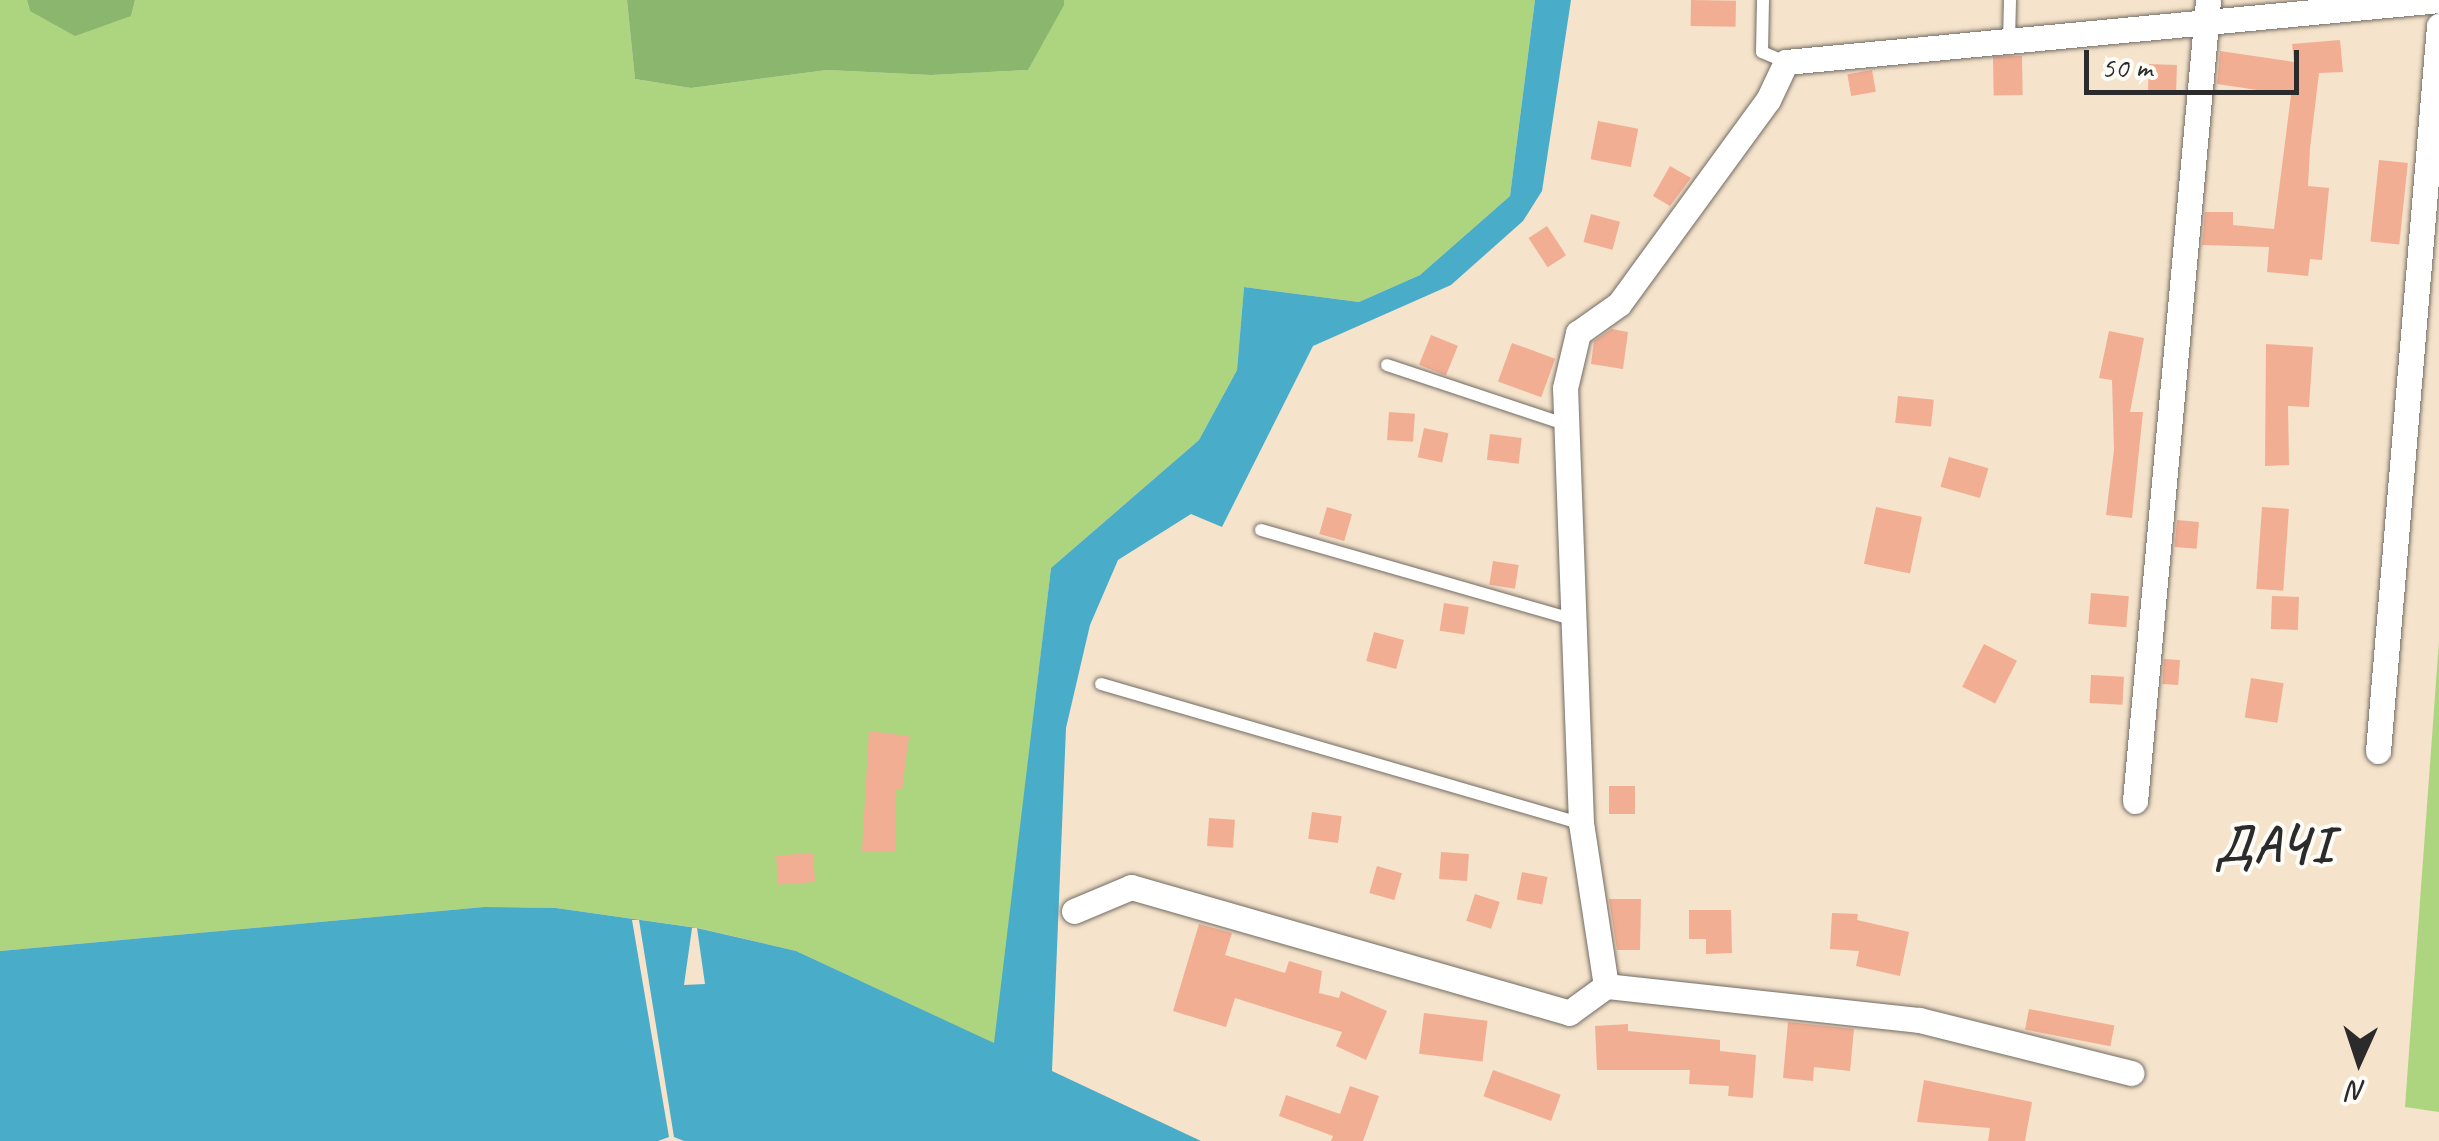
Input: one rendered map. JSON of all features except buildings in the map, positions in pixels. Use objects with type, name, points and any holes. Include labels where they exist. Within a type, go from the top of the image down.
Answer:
[{"type":"street","points":[[1606,986],[1581,823],[1578,620],[1565,388],[1578,333],[1619,304],[1768,100],[1786,62],[2008,41],[2207,12],[2439,0]]},
{"type":"street","points":[[2135,801],[2207,12]]},
{"type":"street","points":[[2378,751],[2439,26]]},
{"type":"street","points":[[1074,911],[1131,887],[1569,1013],[1606,986],[1919,1020],[2130,1073]]},
{"type":"lane","points":[[1763,0],[1762,52],[1786,62]]},
{"type":"lane","points":[[2008,41],[2010,0]]},
{"type":"lane","points":[[1387,366],[1567,425]]},
{"type":"lane","points":[[1260,530],[1578,620]]},
{"type":"lane","points":[[1101,684],[1581,823]]},
{"type":"green space","points":[[0,0],[27,0],[30,11],[131,16],[135,0],[627,0],[635,79],[691,88],[827,70],[931,75],[1028,70],[1064,0],[1535,0],[1510,196],[1420,275],[1359,302],[1244,287],[1237,370],[1199,440],[1051,568],[995,1044],[796,951],[698,928],[556,908],[484,907],[0,951]]},
{"type":"green space","points":[[27,0],[135,0],[131,16],[75,36],[30,11]]},
{"type":"green space","points":[[627,0],[1064,0],[1064,5],[1028,70],[931,75],[827,70],[691,88],[635,79]]},
{"type":"green space","points":[[2439,641],[2439,1112],[2405,1107]]},
{"type":"water","points":[[1535,0],[1571,0],[1542,191],[1523,221],[1451,285],[1313,346],[1222,527],[1191,514],[1118,560],[1090,625],[1066,728],[1052,1071],[1201,1141],[0,1141],[0,951],[484,907],[556,908],[697,928],[796,951],[994,1043],[1051,568],[1199,440],[1237,370],[1244,287],[1359,302],[1420,275],[1510,196]]},
{"type":"pier","points":[[632,920],[639,920],[674,1137],[684,1141],[658,1141],[669,1137]]},
{"type":"pier","points":[[692,928],[697,928],[705,984],[684,985]]},
{"type":"district","name":"ДАЧІ","points":[[2274,845]]}]
